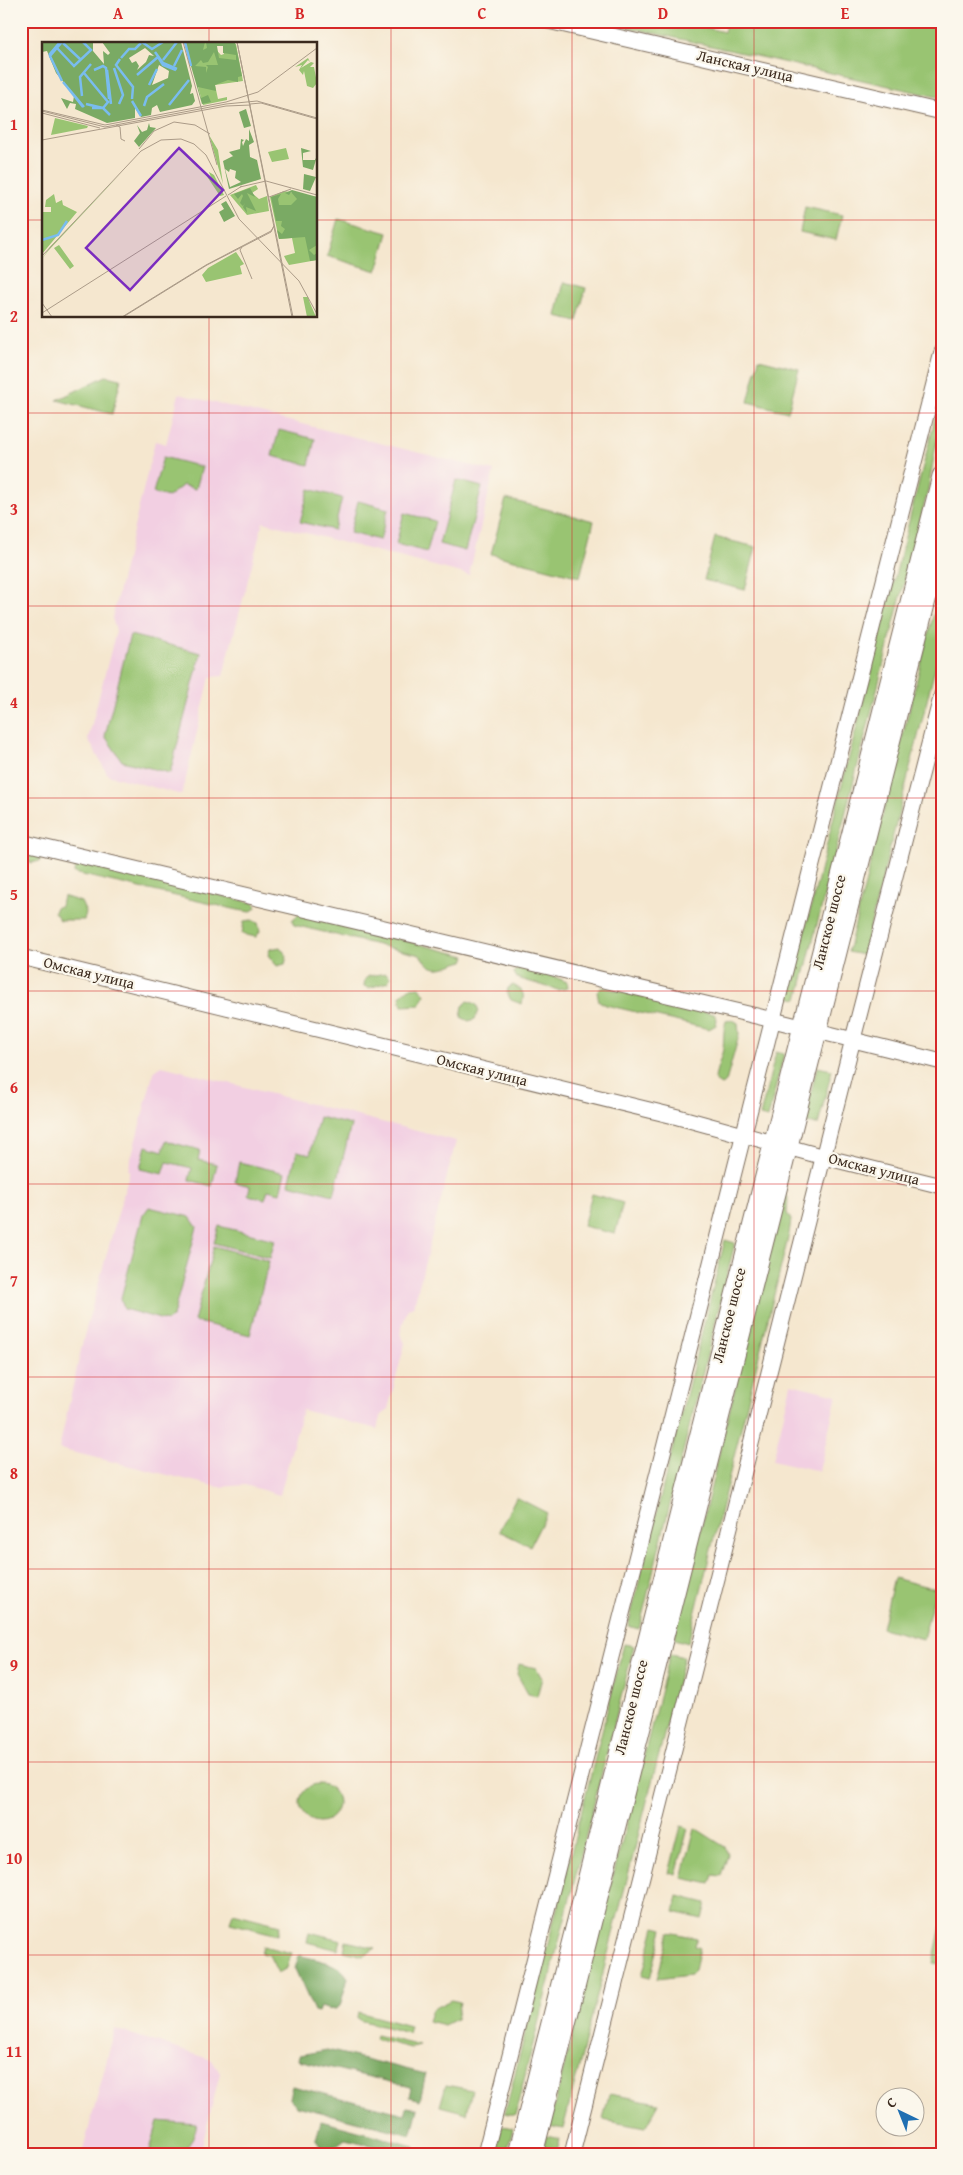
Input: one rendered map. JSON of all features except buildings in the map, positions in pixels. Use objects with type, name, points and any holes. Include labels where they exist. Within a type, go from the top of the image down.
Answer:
[{"type":"main road","name":"Ланское шоссе","points":[[810,1029],[942,476]]},
{"type":"main road","name":"Ланское шоссе","points":[[518,2154],[810,1029],[942,537]]},
{"type":"main road","name":"Ланское шоссе","points":[[533,2154],[780,1145]]},
{"type":"street","name":"Ланская улица","points":[[548,21],[942,112]]},
{"type":"street","points":[[485,2154],[942,352]]},
{"type":"street","points":[[572,2154],[942,694]]},
{"type":"street","points":[[21,842],[773,1020],[942,1062]]},
{"type":"street","name":"Омская улица","points":[[21,957],[650,1111],[942,1186]]},
{"type":"shaded area","points":[[179,394],[494,471],[469,575],[263,522],[223,676],[210,677],[182,795],[108,775],[88,739],[116,631],[112,618],[155,441],[166,444]]},
{"type":"shaded area","points":[[162,1066],[456,1141],[414,1305],[407,1310],[400,1334],[405,1343],[388,1409],[380,1417],[377,1429],[302,1410],[280,1495],[245,1485],[218,1487],[59,1449],[84,1336],[130,1170],[128,1170],[154,1071]]},
{"type":"shaded area","points":[[791,1384],[837,1395],[819,1471],[773,1460]]},
{"type":"shaded area","points":[[115,2029],[212,2060],[220,2073],[200,2154],[82,2154]]},
{"type":"green space","points":[[600,21],[678,21],[724,32],[727,21],[942,21],[942,98]]},
{"type":"green space","points":[[805,207],[842,215],[836,240],[800,232]]},
{"type":"green space","points":[[338,219],[388,233],[377,271],[327,256]]},
{"type":"green space","points":[[564,282],[586,288],[577,321],[556,316]]},
{"type":"green space","points":[[759,359],[799,369],[788,412],[748,402]]},
{"type":"green space","points":[[106,376],[121,379],[112,414],[57,400]]},
{"type":"green space","points":[[937,411],[942,412],[928,490],[798,999],[788,997]]},
{"type":"green space","points":[[279,430],[315,439],[309,465],[272,456]]},
{"type":"green space","points":[[163,457],[202,467],[196,489],[183,485],[168,497],[153,493]]},
{"type":"green space","points":[[456,480],[482,487],[465,551],[439,544]]},
{"type":"green space","points":[[309,489],[342,498],[334,530],[300,522]]},
{"type":"green space","points":[[506,499],[594,521],[580,577],[491,554]]},
{"type":"green space","points":[[358,501],[388,509],[380,540],[350,533]]},
{"type":"green space","points":[[404,513],[435,521],[427,552],[396,544]]},
{"type":"green space","points":[[715,537],[756,547],[745,590],[704,580]]},
{"type":"green space","points":[[942,580],[942,641],[863,955],[848,952]]},
{"type":"green space","points":[[130,635],[201,653],[170,773],[122,761],[105,736]]},
{"type":"green space","points":[[21,849],[41,854],[40,861],[31,863],[21,860]]},
{"type":"green space","points":[[80,864],[254,903],[256,908],[250,912],[238,910],[74,873],[75,867]]},
{"type":"green space","points":[[63,896],[81,902],[86,913],[84,920],[60,920],[54,912],[56,907],[61,906]]},
{"type":"green space","points":[[299,914],[466,956],[464,961],[435,968],[425,962],[420,955],[294,925],[292,920]]},
{"type":"green space","points":[[252,920],[258,923],[260,931],[256,937],[242,934],[244,921]]},
{"type":"green space","points":[[280,947],[287,956],[285,964],[277,966],[268,955],[270,949]]},
{"type":"green space","points":[[517,968],[555,977],[567,982],[568,988],[558,990],[517,978],[514,973]]},
{"type":"green space","points":[[386,973],[390,977],[388,982],[369,988],[364,986],[365,979],[369,976]]},
{"type":"green space","points":[[513,985],[522,992],[522,1004],[511,1000],[507,993],[508,988]]},
{"type":"green space","points":[[420,987],[425,995],[420,1005],[402,1006],[400,996],[409,988]]},
{"type":"green space","points":[[602,987],[714,1014],[717,1019],[716,1025],[709,1029],[606,1005],[599,1001],[597,992]]},
{"type":"green space","points":[[468,1001],[476,1004],[479,1011],[475,1019],[469,1021],[461,1017],[463,1006]]},
{"type":"green space","points":[[733,1020],[738,1023],[739,1035],[726,1082],[721,1085],[715,1081],[716,1073],[723,1049],[726,1021]]},
{"type":"green space","points":[[776,1052],[784,1054],[768,1118],[760,1116]]},
{"type":"green space","points":[[817,1067],[832,1070],[818,1125],[804,1122]]},
{"type":"green space","points":[[319,1117],[351,1125],[334,1195],[289,1184],[297,1151],[310,1154]]},
{"type":"green space","points":[[166,1141],[200,1150],[198,1160],[217,1164],[212,1186],[189,1180],[192,1168],[167,1162],[163,1174],[140,1169],[146,1146],[163,1151]]},
{"type":"green space","points":[[239,1162],[285,1173],[280,1193],[268,1190],[265,1199],[248,1195],[250,1186],[235,1182]]},
{"type":"green space","points":[[783,1191],[788,1198],[787,1213],[791,1220],[789,1234],[688,1643],[674,1639]]},
{"type":"green space","points":[[592,1194],[623,1203],[615,1234],[583,1226]]},
{"type":"green space","points":[[149,1207],[190,1217],[197,1227],[173,1316],[167,1321],[124,1309],[121,1298],[143,1215]]},
{"type":"green space","points":[[219,1226],[275,1240],[270,1258],[214,1243]]},
{"type":"green space","points":[[725,1240],[735,1243],[639,1629],[628,1626]]},
{"type":"green space","points":[[214,1246],[269,1261],[250,1335],[194,1321]]},
{"type":"green space","points":[[516,1497],[547,1513],[530,1546],[499,1531]]},
{"type":"green space","points":[[894,1578],[936,1589],[923,1639],[882,1628]]},
{"type":"green space","points":[[624,1644],[634,1646],[515,2115],[505,2113]]},
{"type":"green space","points":[[670,1654],[684,1657],[563,2129],[549,2126]]},
{"type":"green space","points":[[519,1664],[536,1668],[542,1678],[537,1696],[528,1694],[517,1674]]},
{"type":"green space","points":[[319,1784],[326,1785],[332,1790],[337,1796],[337,1810],[332,1816],[326,1821],[319,1822],[312,1821],[306,1816],[301,1810],[300,1803],[301,1796],[306,1790],[312,1785]]},
{"type":"green space","points":[[681,1826],[688,1828],[676,1875],[669,1873]]},
{"type":"green space","points":[[695,1828],[725,1847],[728,1855],[721,1876],[713,1875],[710,1884],[682,1878]]},
{"type":"green space","points":[[678,1896],[706,1903],[702,1919],[674,1912]]},
{"type":"green space","points":[[233,1913],[280,1925],[278,1935],[230,1923]]},
{"type":"green space","points":[[942,1926],[942,1964],[933,1963]]},
{"type":"green space","points":[[655,1927],[663,1929],[650,1978],[642,1976]]},
{"type":"green space","points":[[309,1932],[341,1940],[338,1950],[307,1942]]},
{"type":"green space","points":[[669,1932],[697,1938],[695,1946],[700,1948],[695,1970],[690,1975],[657,1979]]},
{"type":"green space","points":[[346,1941],[376,1948],[363,1956],[344,1951]]},
{"type":"green space","points":[[263,1946],[291,1953],[287,1968],[278,1973],[269,1955],[261,1953]]},
{"type":"green space","points":[[299,1955],[326,1962],[339,1968],[344,1973],[348,1978],[340,2006],[333,2009],[320,2007],[318,2012],[314,2011],[295,1969]]},
{"type":"green space","points":[[451,2000],[460,2002],[456,2019],[444,2025],[428,2021],[432,2009]]},
{"type":"green space","points":[[358,2012],[410,2026],[408,2033],[359,2020],[357,2017]]},
{"type":"green space","points":[[376,2035],[420,2046],[411,2048],[375,2039]]},
{"type":"green space","points":[[327,2050],[426,2074],[420,2100],[409,2097],[411,2087],[298,2060],[299,2055]]},
{"type":"green space","points":[[446,2085],[472,2090],[467,2113],[440,2106]]},
{"type":"green space","points":[[292,2086],[405,2114],[407,2107],[418,2109],[411,2135],[297,2106],[289,2098]]},
{"type":"green space","points":[[609,2094],[659,2103],[645,2128],[603,2120]]},
{"type":"green space","points":[[158,2121],[197,2124],[186,2148],[175,2153],[149,2154]]},
{"type":"green space","points":[[321,2121],[414,2146],[412,2154],[381,2154],[379,2147],[345,2139],[326,2153],[316,2139]]},
{"type":"green space","points":[[502,2126],[513,2128],[506,2154],[495,2154]]},
{"type":"green space","points":[[546,2136],[560,2139],[556,2154],[541,2154]]}]
